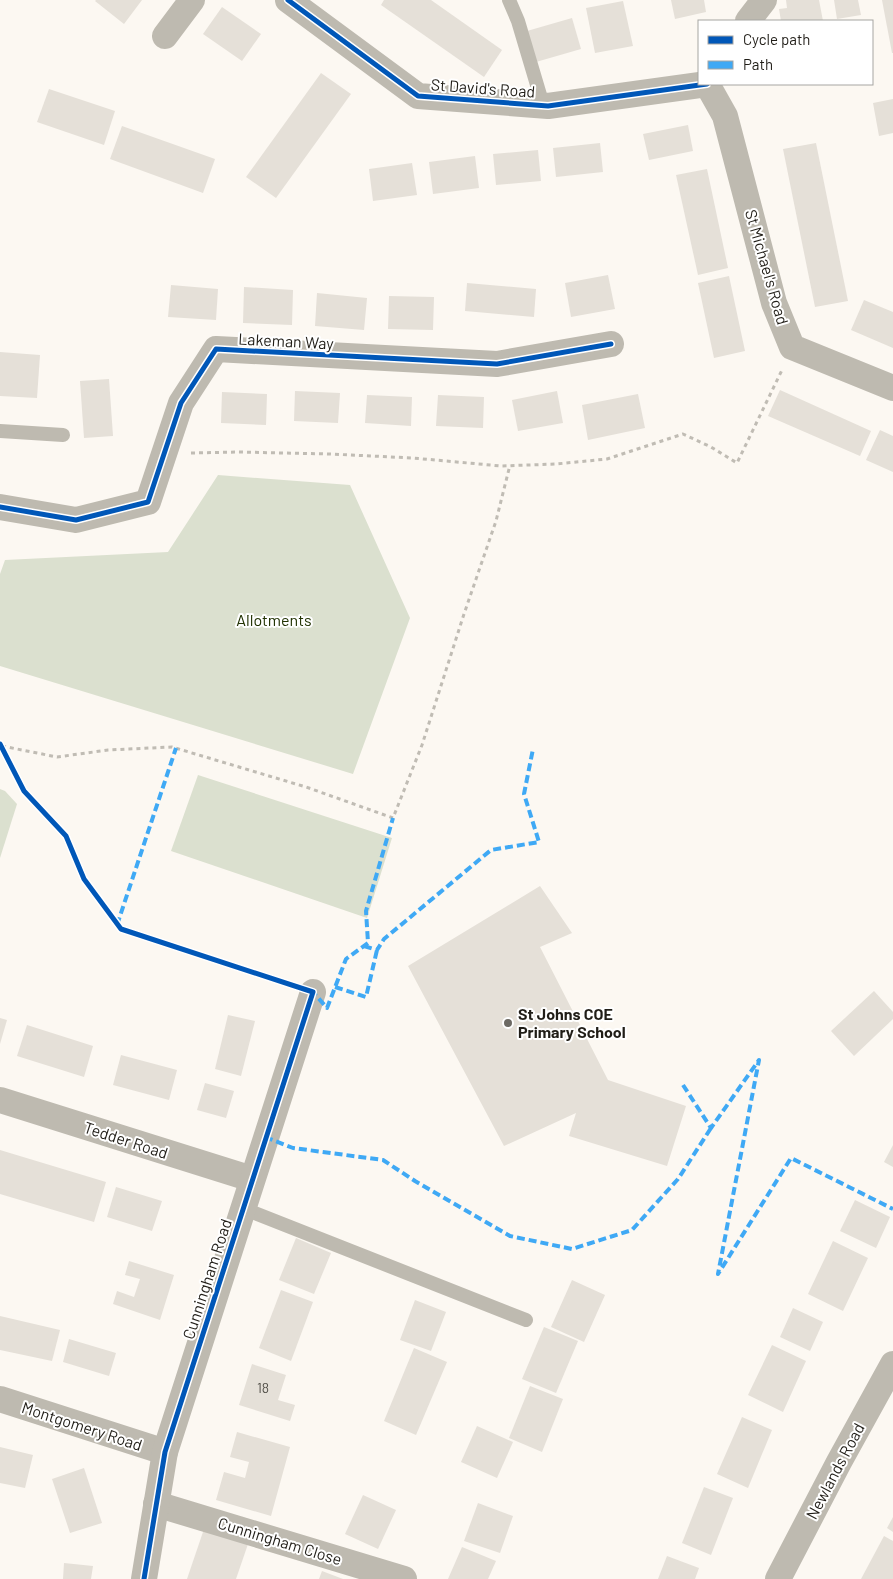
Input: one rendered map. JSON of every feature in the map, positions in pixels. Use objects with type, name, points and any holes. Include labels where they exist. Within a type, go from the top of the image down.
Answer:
[{"type":"street","points":[[165,36],[192,0]]},
{"type":"street","name":"St David's Road","points":[[288,0],[418,96],[548,106],[700,85]]},
{"type":"street","points":[[749,20],[764,0]]},
{"type":"street","name":"St Michael's Road","points":[[708,85],[725,116],[774,303],[792,347]]},
{"type":"street","name":"Lakeman Way","points":[[0,507],[76,520],[148,502],[181,404],[216,350],[497,364],[611,344]]},
{"type":"street","points":[[792,347],[893,388]]},
{"type":"street","name":"Cunningham Road","points":[[144,1579],[165,1452],[312,992]]},
{"type":"street","name":"Tedder Road","points":[[0,1100],[252,1179]]},
{"type":"street","name":"Newlands Road","points":[[778,1579],[893,1364]]},
{"type":"street","name":"Montgomery Road","points":[[0,1399],[165,1452]]},
{"type":"street","name":"Cunningham Close","points":[[156,1504],[396,1578]]},
{"type":"lane","points":[[508,0],[518,21],[543,105]]},
{"type":"lane","points":[[0,431],[63,435]]},
{"type":"lane","points":[[242,1208],[526,1320]]},
{"type":"path","points":[[163,459],[190,453],[238,452],[413,458],[501,466],[556,464],[608,459],[683,434],[711,447],[737,463],[792,347]]},
{"type":"path","points":[[2,746],[57,757],[108,750],[172,747],[306,787],[394,818],[422,745],[496,521],[510,465]]},
{"type":"green space","name":"Allotments","points":[[218,475],[350,485],[410,618],[353,774],[0,666],[0,574],[5,560],[168,552]]},
{"type":"green space","points":[[198,775],[392,838],[367,918],[171,851]]},
{"type":"green space","points":[[0,789],[5,791],[17,804],[0,858]]},
{"type":"building","points":[[96,0],[142,0],[124,24]]},
{"type":"building","points":[[384,0],[431,0],[502,50],[484,77],[381,5]]},
{"type":"building","points":[[671,0],[704,0],[706,12],[675,19]]},
{"type":"building","points":[[786,0],[819,0],[823,20],[781,20],[779,9],[787,8]]},
{"type":"building","points":[[834,0],[858,0],[861,15],[837,19]]},
{"type":"building","points":[[882,0],[893,0],[893,53],[892,53]]},
{"type":"building","points":[[623,1],[633,46],[595,53],[586,8]]},
{"type":"building","points":[[222,7],[261,34],[242,61],[203,34]]},
{"type":"building","points":[[572,18],[581,49],[536,62],[527,31]]},
{"type":"building","points":[[321,73],[351,94],[276,198],[246,177]]},
{"type":"building","points":[[49,89],[115,111],[104,145],[37,122]]},
{"type":"building","points":[[893,99],[893,133],[879,136],[873,103]]},
{"type":"building","points":[[688,125],[693,151],[649,160],[643,134]]},
{"type":"building","points":[[122,126],[215,159],[203,193],[110,159]]},
{"type":"building","points":[[600,143],[603,172],[556,177],[553,148]]},
{"type":"building","points":[[816,143],[848,301],[815,307],[783,149]]},
{"type":"building","points":[[538,150],[541,181],[496,185],[493,154]]},
{"type":"building","points":[[475,156],[479,188],[433,194],[429,162]]},
{"type":"building","points":[[412,163],[417,195],[373,201],[369,169]]},
{"type":"building","points":[[707,169],[728,268],[698,275],[676,175]]},
{"type":"building","points":[[608,275],[615,309],[571,317],[565,283]]},
{"type":"building","points":[[729,276],[745,351],[714,358],[698,283]]},
{"type":"building","points":[[467,283],[536,289],[534,317],[465,311]]},
{"type":"building","points":[[171,285],[218,289],[216,320],[168,317]]},
{"type":"building","points":[[244,287],[293,290],[292,325],[243,323]]},
{"type":"building","points":[[317,293],[367,298],[364,330],[315,326]]},
{"type":"building","points":[[389,296],[434,297],[433,330],[388,329]]},
{"type":"building","points":[[864,300],[893,312],[893,348],[851,330]]},
{"type":"building","points":[[0,352],[40,355],[37,398],[0,396]]},
{"type":"building","points":[[109,379],[113,436],[84,438],[80,381]]},
{"type":"building","points":[[780,390],[871,431],[860,456],[768,416]]},
{"type":"building","points":[[295,391],[340,393],[338,423],[294,421]]},
{"type":"building","points":[[557,391],[563,423],[518,431],[512,400]]},
{"type":"building","points":[[222,392],[267,394],[266,425],[221,423]]},
{"type":"building","points":[[638,394],[645,428],[588,440],[582,405]]},
{"type":"building","points":[[367,395],[412,397],[411,426],[365,423]]},
{"type":"building","points":[[438,395],[484,397],[483,428],[436,426]]},
{"type":"building","points":[[880,430],[893,436],[893,472],[866,460]]},
{"type":"building","name":"St Johns COE Primary School","points":[[540,886],[572,933],[540,947],[608,1080],[686,1106],[667,1166],[569,1136],[576,1113],[504,1146],[408,966]]},
{"type":"building","points":[[874,991],[893,1012],[893,1019],[854,1056],[831,1031]]},
{"type":"building","points":[[228,1015],[255,1021],[241,1076],[215,1069]]},
{"type":"building","points":[[0,1018],[7,1020],[0,1044]]},
{"type":"building","points":[[27,1025],[93,1046],[84,1077],[17,1056]]},
{"type":"building","points":[[121,1055],[177,1070],[169,1100],[113,1085]]},
{"type":"building","points":[[205,1083],[234,1091],[226,1118],[197,1110]]},
{"type":"building","points":[[893,1145],[893,1167],[884,1162]]},
{"type":"building","points":[[0,1150],[106,1182],[94,1222],[0,1194]]},
{"type":"building","points":[[116,1187],[162,1201],[152,1231],[107,1217]]},
{"type":"building","points":[[855,1200],[890,1217],[876,1248],[840,1231]]},
{"type":"building","points":[[296,1238],[331,1253],[314,1294],[279,1280]]},
{"type":"building","points":[[833,1241],[868,1258],[843,1311],[808,1294]]},
{"type":"building","points":[[129,1261],[174,1275],[160,1320],[113,1304],[117,1291],[134,1297],[140,1279],[125,1275]]},
{"type":"building","points":[[572,1280],[605,1295],[584,1342],[551,1327]]},
{"type":"building","points":[[281,1290],[313,1302],[291,1361],[259,1348]]},
{"type":"building","points":[[415,1300],[446,1312],[431,1351],[400,1340]]},
{"type":"building","points":[[793,1308],[823,1322],[810,1351],[780,1337]]},
{"type":"building","points":[[0,1316],[60,1330],[52,1361],[0,1350]]},
{"type":"building","points":[[544,1327],[578,1341],[556,1393],[522,1379]]},
{"type":"building","points":[[69,1339],[116,1353],[109,1376],[63,1362]]},
{"type":"building","points":[[772,1345],[806,1361],[783,1412],[748,1395]]},
{"type":"building","points":[[414,1348],[447,1362],[416,1435],[384,1421]]},
{"type":"building","points":[[252,1364],[286,1375],[278,1400],[295,1405],[290,1421],[239,1405]]},
{"type":"building","points":[[530,1386],[563,1399],[542,1452],[509,1438]]},
{"type":"building","points":[[742,1417],[772,1430],[748,1488],[717,1474]]},
{"type":"building","points":[[477,1426],[513,1442],[497,1478],[461,1462]]},
{"type":"building","points":[[237,1432],[290,1447],[271,1516],[216,1500],[224,1472],[245,1478],[249,1462],[230,1457]]},
{"type":"building","points":[[0,1447],[33,1455],[25,1488],[0,1483]]},
{"type":"building","points":[[84,1468],[102,1523],[70,1533],[52,1479]]},
{"type":"building","points":[[704,1487],[733,1498],[711,1555],[682,1543]]},
{"type":"building","points":[[363,1495],[396,1510],[378,1549],[345,1534]]},
{"type":"building","points":[[478,1503],[513,1516],[500,1553],[464,1541]]},
{"type":"building","points":[[893,1517],[893,1532],[887,1528]]},
{"type":"building","points":[[204,1529],[248,1544],[236,1579],[187,1579]]},
{"type":"building","points":[[884,1536],[893,1541],[893,1579],[861,1579]]},
{"type":"building","points":[[462,1547],[496,1561],[488,1579],[448,1579]]},
{"type":"building","points":[[667,1556],[699,1568],[695,1579],[658,1579]]},
{"type":"building","points":[[64,1563],[93,1566],[91,1579],[63,1579]]},
{"type":"building","points":[[322,1571],[343,1579],[319,1579]]},
{"type":"marked path","points":[[117,925],[176,748]]},
{"type":"marked path","points":[[364,946],[377,950],[384,939],[491,850],[539,842],[524,794],[533,749]]},
{"type":"marked path","points":[[310,991],[327,1008],[346,959],[368,943],[366,911],[393,818]]},
{"type":"marked path","points":[[335,987],[366,997],[377,950]]},
{"type":"marked path","points":[[683,1085],[711,1128],[759,1060],[718,1274],[791,1158],[893,1209]]},
{"type":"marked path","points":[[265,1137],[293,1148],[383,1160],[415,1181],[510,1236],[572,1249],[632,1230],[678,1179],[711,1128]]},
{"type":"cycle path","points":[[288,0],[418,96],[548,106],[700,85]]},
{"type":"cycle path","points":[[0,507],[76,520],[148,502],[181,403],[216,349],[497,364],[611,344]]},
{"type":"cycle path","points":[[0,744],[24,791],[66,836],[84,879],[121,929],[313,992],[165,1452],[144,1579]]},
{"type":"place","name":"St Johns COE Primary School","points":[[508,1023]]}]
